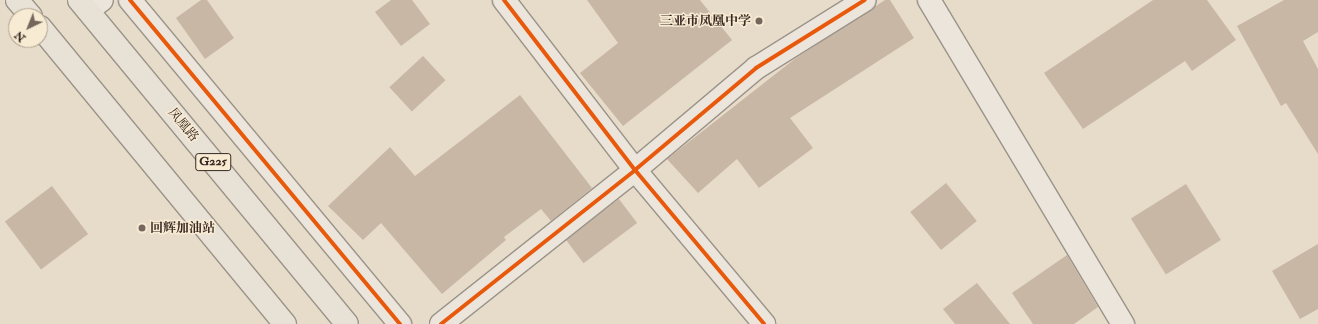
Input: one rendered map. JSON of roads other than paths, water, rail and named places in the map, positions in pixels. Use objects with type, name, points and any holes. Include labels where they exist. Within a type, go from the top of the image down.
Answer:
[{"type":"highway","points":[[17,0],[24,8]]},
{"type":"highway","name":"凤凰路","points":[[90,3],[347,324]]},
{"type":"highway","points":[[48,37],[285,324]]},
{"type":"street","points":[[130,0],[400,324]]},
{"type":"street","points":[[504,0],[635,170],[764,324]]},
{"type":"street","points":[[441,324],[635,170],[756,68],[865,0]]},
{"type":"street","points":[[929,0],[1123,324]]},
{"type":"place","name":"三亚市凤凰中学","points":[[759,21]]},
{"type":"place","name":"回辉加油站","points":[[142,228]]}]
